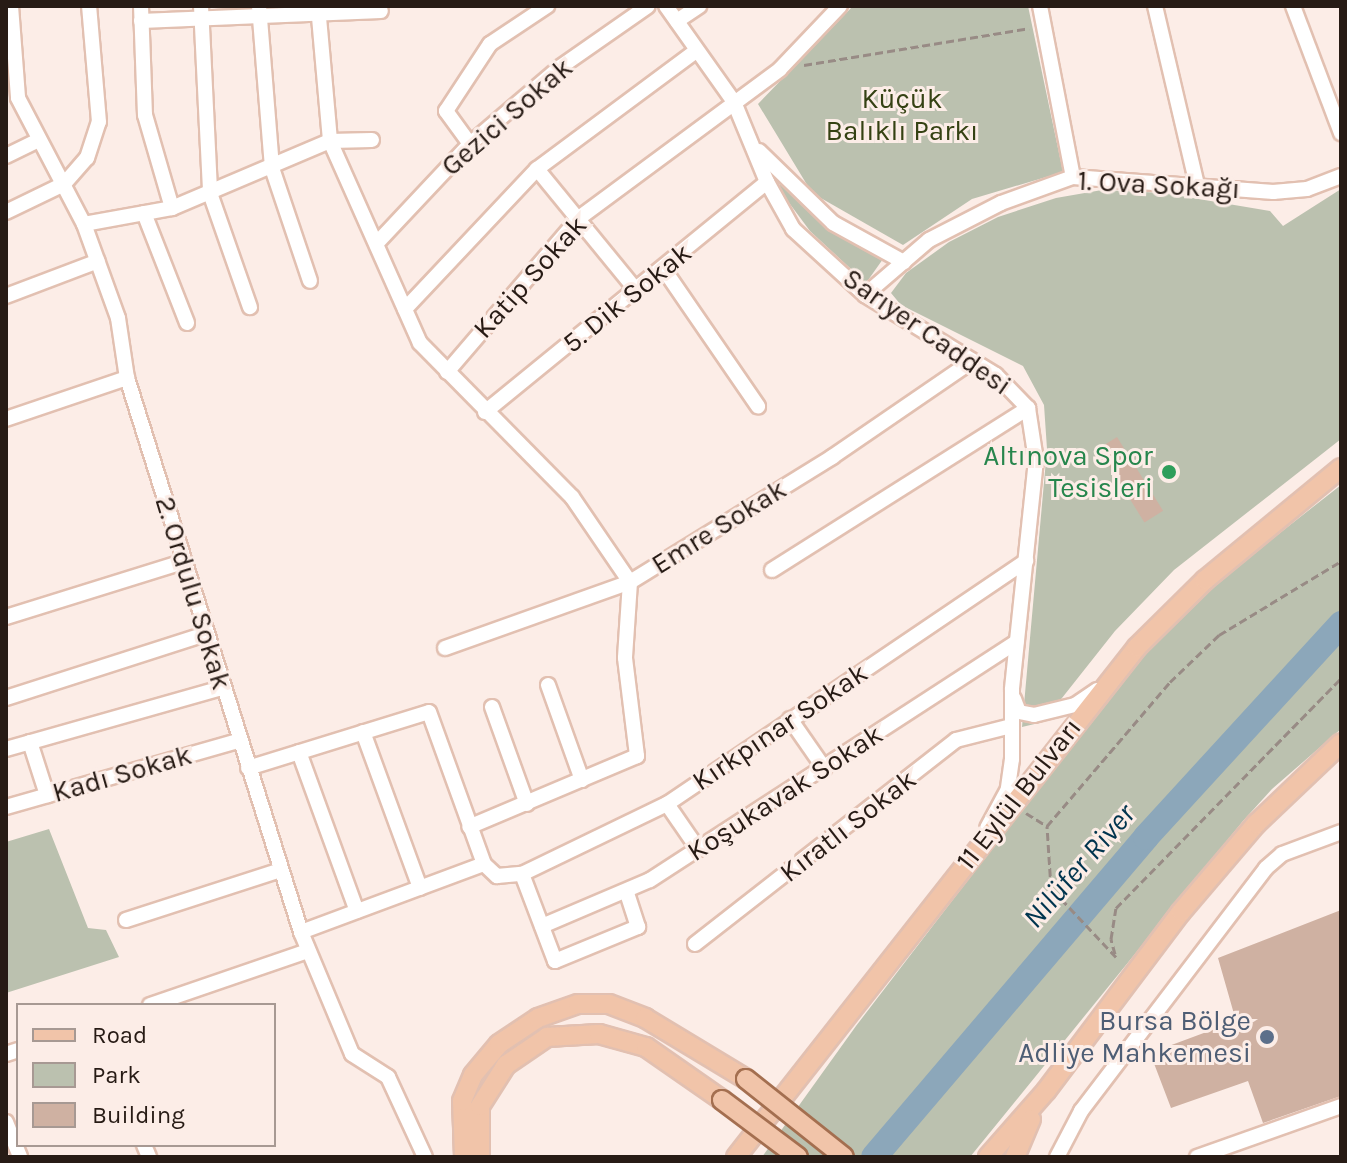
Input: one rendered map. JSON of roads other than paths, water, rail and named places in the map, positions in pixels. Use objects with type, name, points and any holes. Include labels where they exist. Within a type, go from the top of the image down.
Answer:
[{"type":"main road","name":"11 Eylül Bulvarı","points":[[736,1157],[979,843],[1134,651],[1205,580],[1341,468]]},
{"type":"main road","points":[[988,1157],[1046,1091],[1181,912],[1256,824],[1341,743]]},
{"type":"main road","points":[[464,1157],[462,1101],[473,1075],[499,1044],[538,1018],[578,1004],[609,1004],[645,1018],[746,1079],[844,1157]]},
{"type":"main road","points":[[480,1157],[480,1106],[506,1065],[547,1037],[599,1034],[646,1047],[798,1157]]},
{"type":"main road","points":[[1015,1157],[1046,1091]]},
{"type":"main road","points":[[728,1157],[747,1140]]},
{"type":"street","name":"2. Ordulu Sokak","points":[[11,6],[18,98],[84,224],[118,318],[127,378],[238,741],[301,932],[352,1054],[388,1077],[425,1157]]},
{"type":"street","points":[[6,212],[64,184],[87,158],[99,122],[89,6]]},
{"type":"street","points":[[470,144],[446,111],[490,44],[547,6]]},
{"type":"street","name":"Gezici Sokak","points":[[377,243],[470,144],[559,68],[648,6]]},
{"type":"street","name":"Sarıyer Caddesi","points":[[666,6],[734,102],[755,146],[767,182],[793,229],[865,295],[1015,390],[1028,408],[1036,460],[1012,690],[1008,789],[979,843]]},
{"type":"street","points":[[677,21],[699,6]]},
{"type":"street","name":"Katip Sokak","points":[[447,372],[579,218],[780,69],[840,6]]},
{"type":"street","points":[[1040,6],[1073,177]]},
{"type":"street","points":[[1155,6],[1197,185]]},
{"type":"street","points":[[1293,6],[1341,133]]},
{"type":"street","points":[[318,10],[330,141],[420,343],[572,497],[630,582],[625,658],[637,756],[469,827]]},
{"type":"street","points":[[259,11],[272,168],[310,281]]},
{"type":"street","points":[[172,208],[145,115],[141,14],[381,11]]},
{"type":"street","points":[[201,12],[210,193],[250,307]]},
{"type":"street","points":[[405,309],[537,169],[697,50]]},
{"type":"street","points":[[6,156],[39,140]]},
{"type":"street","points":[[84,224],[172,208],[330,141],[372,140]]},
{"type":"street","points":[[755,146],[833,223],[904,262]]},
{"type":"street","points":[[537,169],[636,290]]},
{"type":"street","name":"1. Ova Sokağı","points":[[865,295],[929,240],[1001,203],[1073,177],[1273,192],[1307,189],[1341,176]]},
{"type":"street","name":"5. Dik Sokak","points":[[485,412],[767,182]]},
{"type":"street","points":[[144,213],[187,323]]},
{"type":"street","points":[[6,296],[98,261]]},
{"type":"street","points":[[663,268],[758,406]]},
{"type":"street","name":"Emre Sokak","points":[[445,648],[630,582],[832,457],[972,361]]},
{"type":"street","points":[[6,419],[127,378]]},
{"type":"street","points":[[772,570],[1028,408]]},
{"type":"street","name":"Kırkpınar Sokak","points":[[522,874],[667,804],[1026,561]]},
{"type":"street","points":[[6,617],[183,562]]},
{"type":"street","points":[[6,698],[205,634]]},
{"type":"street","name":"Koşukavak Sokak","points":[[542,926],[626,891],[698,849],[1017,642]]},
{"type":"street","points":[[1012,690],[1019,712],[1055,713],[1091,696],[1134,651]]},
{"type":"street","points":[[548,685],[582,780]]},
{"type":"street","points":[[6,749],[222,688]]},
{"type":"street","points":[[492,707],[527,804]]},
{"type":"street","points":[[248,768],[429,712],[484,864],[497,876],[522,874],[555,961],[638,927],[626,891]]},
{"type":"street","points":[[790,719],[824,768]]},
{"type":"street","name":"Kıratlı Sokak","points":[[695,944],[956,740],[1011,726]]},
{"type":"street","points":[[363,732],[420,888]]},
{"type":"street","name":"Kadı Sokak","points":[[6,807],[238,741]]},
{"type":"street","points":[[30,742],[47,795]]},
{"type":"street","points":[[299,752],[357,911]]},
{"type":"street","points":[[667,804],[698,849]]},
{"type":"street","points":[[1060,1156],[1081,1111],[1266,868],[1282,854],[1341,832]]},
{"type":"street","points":[[301,932],[484,864]]},
{"type":"street","points":[[126,920],[281,870]]},
{"type":"street","points":[[156,1003],[308,951]]},
{"type":"street","points":[[1197,1157],[1341,1106]]},
{"type":"street","points":[[6,1122],[20,1157]]},
{"type":"waterway","name":"Nilüfer River","points":[[874,1157],[1146,837],[1341,624]]},
{"type":"place","name":"Altınova Spor Tesisleri","points":[[1169,472]]},
{"type":"place","name":"Bursa Bölge Adliye Mahkemesi","points":[[1267,1037]]},
{"type":"park label","name":"Küçük Balıklı Parkı","points":[[902,115]]}]
